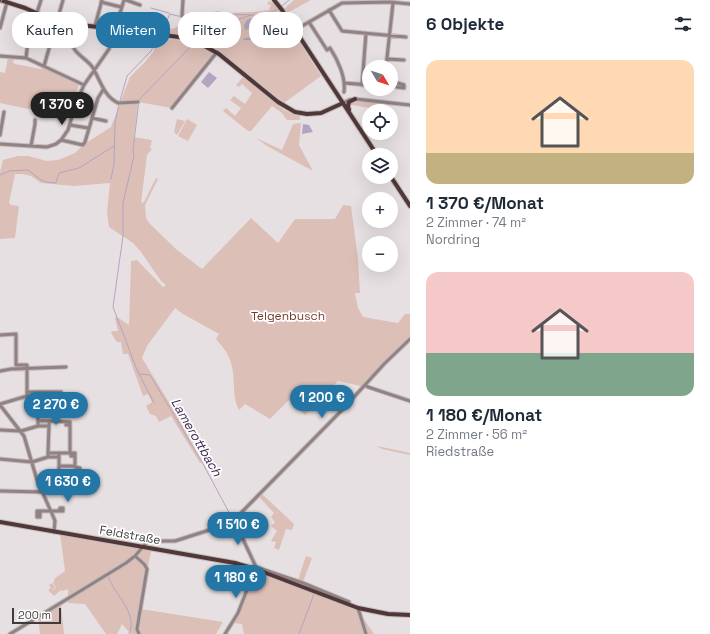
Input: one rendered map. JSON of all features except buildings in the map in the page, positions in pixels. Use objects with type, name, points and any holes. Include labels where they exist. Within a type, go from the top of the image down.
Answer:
[{"type":"main road","points":[[0,0],[34,12]]},
{"type":"main road","points":[[274,0],[283,12]]},
{"type":"main road","points":[[88,25],[95,26]]},
{"type":"main road","points":[[170,37],[191,40],[217,52],[288,109],[307,114],[317,114],[328,111],[343,103]]},
{"type":"main road","points":[[303,44],[372,148]]},
{"type":"main road","points":[[328,111],[337,105],[338,102],[332,88]]},
{"type":"main road","points":[[352,118],[348,105],[351,100],[355,99]]},
{"type":"main road","points":[[396,184],[410,206]]},
{"type":"main road","name":"Feldstraße","points":[[0,522],[256,568]]},
{"type":"main road","points":[[256,568],[358,608],[388,614],[410,615]]},
{"type":"street","points":[[37,12],[41,0]]},
{"type":"street","points":[[60,12],[63,0]]},
{"type":"street","points":[[120,12],[125,0],[140,5]]},
{"type":"street","points":[[182,12],[183,0]]},
{"type":"street","points":[[95,26],[102,1],[121,7]]},
{"type":"street","points":[[0,28],[7,2]]},
{"type":"street","points":[[303,25],[342,3],[408,2]]},
{"type":"street","points":[[393,3],[387,59],[404,60]]},
{"type":"street","points":[[329,10],[342,31],[406,37]]},
{"type":"street","points":[[309,22],[327,50],[330,48],[333,52],[339,65],[344,83],[344,92]]},
{"type":"street","points":[[364,60],[366,33]]},
{"type":"street","points":[[26,58],[27,48]]},
{"type":"street","points":[[44,66],[49,48]]},
{"type":"street","points":[[75,48],[94,70],[109,97],[120,104],[138,102]]},
{"type":"street","points":[[0,144],[50,146],[61,140],[66,134],[70,125],[76,103],[84,84],[107,53],[109,48]]},
{"type":"street","points":[[172,108],[217,52]]},
{"type":"street","points":[[0,56],[26,58],[84,84]]},
{"type":"street","points":[[344,83],[362,85]]},
{"type":"street","points":[[398,83],[404,85],[404,88],[398,87]]},
{"type":"street","points":[[61,140],[83,145],[98,98],[104,90]]},
{"type":"street","points":[[343,103],[355,99],[410,105]]},
{"type":"street","points":[[0,135],[4,112]]},
{"type":"street","points":[[92,118],[106,121]]},
{"type":"street","points":[[31,146],[35,120]]},
{"type":"street","points":[[70,125],[88,128]]},
{"type":"street","points":[[0,335],[16,334],[16,369]]},
{"type":"street","points":[[10,634],[30,620],[89,586],[135,556],[150,541],[175,541],[234,520],[384,364],[410,339]]},
{"type":"street","points":[[16,365],[27,365],[27,396]]},
{"type":"street","points":[[0,371],[66,367]]},
{"type":"street","points":[[365,385],[410,402]]},
{"type":"street","points":[[27,392],[61,392],[61,407]]},
{"type":"street","points":[[38,392],[38,426]]},
{"type":"street","points":[[38,396],[27,396],[0,405],[21,431],[25,439],[42,492],[55,521],[54,532]]},
{"type":"street","points":[[38,421],[70,422],[70,453]]},
{"type":"street","points":[[48,457],[49,421]]},
{"type":"street","points":[[0,430],[21,431],[38,426],[48,426]]},
{"type":"street","points":[[48,453],[59,455]]},
{"type":"street","points":[[0,459],[32,462],[48,457],[75,453],[75,466]]},
{"type":"street","points":[[59,455],[59,488]]},
{"type":"street","points":[[0,491],[42,492],[59,488],[74,489],[74,486],[79,486],[80,468],[75,466],[59,466]]},
{"type":"street","points":[[40,511],[59,511]]},
{"type":"street","points":[[225,634],[238,613],[256,568],[234,520]]},
{"type":"street","points":[[135,556],[144,564],[147,570],[137,629],[139,634]]},
{"type":"street","name":"Feldstraße","points":[[256,568],[303,582],[349,602]]},
{"type":"street","points":[[358,608],[366,634]]},
{"type":"green space","points":[[294,0],[311,0],[289,12],[286,12],[284,9]]},
{"type":"green space","points":[[269,1],[276,5],[280,12],[253,12],[269,10],[271,5],[267,4]]},
{"type":"green space","points":[[241,12],[249,12],[249,48],[303,48],[321,76],[284,103],[215,48],[241,48]]},
{"type":"green space","points":[[178,26],[178,35],[170,34],[170,29]]},
{"type":"green space","name":"Telgenbusch","points":[[170,39],[178,40],[178,48],[202,48],[214,54],[172,108],[138,102],[134,137],[152,140],[150,148],[152,149],[147,155],[141,203],[144,202],[156,178],[158,179],[145,205],[146,218],[150,224],[177,250],[202,269],[251,218],[278,243],[295,219],[335,219],[343,205],[351,206],[358,259],[360,293],[355,293],[358,308],[363,317],[398,323],[405,314],[410,314],[410,337],[390,355],[361,386],[338,381],[305,415],[289,400],[270,419],[245,404],[239,410],[235,398],[231,363],[227,353],[216,339],[219,334],[175,308],[147,346],[142,358],[178,417],[202,462],[200,463],[171,416],[159,422],[156,416],[150,414],[146,406],[152,402],[148,394],[143,396],[128,354],[123,354],[121,342],[117,342],[111,333],[112,331],[118,331],[115,318],[117,317],[129,325],[131,261],[137,260],[163,287],[166,285],[161,281],[133,243],[109,227],[107,212],[110,183],[74,186],[41,183],[31,176],[15,174],[9,203],[11,205],[19,206],[15,238],[0,239],[0,172],[3,160],[18,156],[28,156],[47,161],[58,160],[75,153],[83,145],[111,127],[130,77],[154,51],[154,48],[170,48]]},
{"type":"green space","points":[[8,58],[14,58],[13,62],[15,64],[42,68],[78,83],[79,84],[70,116],[58,113],[57,115],[0,103],[0,72],[5,73]]},
{"type":"green space","points":[[243,77],[284,110],[300,115],[300,120],[287,120],[282,113],[272,106],[251,131],[248,131],[223,111],[226,108],[235,116],[241,108],[230,100],[234,96],[245,104],[252,93],[242,84],[239,87],[236,85]]},
{"type":"green space","points":[[360,101],[389,103],[362,104],[362,107],[351,105],[351,103]]},
{"type":"green space","points":[[177,119],[185,121],[177,135],[174,132]]},
{"type":"green space","points":[[187,119],[197,125],[188,141],[178,136]]},
{"type":"green space","points":[[301,123],[299,145],[313,171],[267,146],[256,138],[282,150],[293,124]]},
{"type":"green space","points":[[377,446],[410,453],[410,455],[382,449]]},
{"type":"green space","points":[[262,494],[294,524],[292,530],[286,529],[279,550],[274,548],[276,542],[271,541],[277,531],[271,526],[275,522],[271,517],[274,513],[259,497]]},
{"type":"green space","points":[[60,534],[151,551],[141,609],[223,622],[216,634],[131,634],[122,624],[117,634],[106,634],[85,604],[68,603],[68,589],[61,590],[54,596],[48,590],[51,588],[49,585],[52,583],[55,587],[52,591],[56,588],[53,582],[55,580],[54,579],[65,571]]},
{"type":"green space","points":[[306,556],[312,558],[303,582],[298,580]]},
{"type":"green space","points":[[256,571],[357,609],[374,634],[244,634],[242,624],[233,623],[239,614]]},
{"type":"green space","points":[[61,604],[64,634],[40,634],[38,617]]},
{"type":"shaded area","points":[[249,19],[249,28],[245,30],[244,25]]},
{"type":"shaded area","points":[[249,38],[249,40],[243,40]]},
{"type":"shaded area","points":[[209,72],[217,78],[208,88],[201,82]]},
{"type":"shaded area","points":[[303,124],[309,125],[313,132],[302,134]]},
{"type":"waterway","points":[[282,6],[289,0]]},
{"type":"waterway","points":[[151,8],[165,12]]},
{"type":"waterway","points":[[271,12],[278,9]]},
{"type":"waterway","points":[[170,14],[186,18],[211,14],[249,15]]},
{"type":"waterway","points":[[241,19],[249,16]]},
{"type":"waterway","points":[[120,101],[127,76],[152,48]]},
{"type":"waterway","points":[[154,403],[137,370],[113,307],[123,236],[123,203],[134,156],[133,150],[139,100],[189,48]]},
{"type":"waterway","points":[[111,179],[114,164],[115,123],[119,104]]},
{"type":"waterway","points":[[0,175],[9,171],[28,170],[41,180],[56,183],[59,173],[79,168],[114,146]]},
{"type":"waterway","name":"Lamerottbach","points":[[139,374],[150,375],[202,462],[232,518]]},
{"type":"waterway","points":[[108,576],[131,619],[129,634]]},
{"type":"waterway","points":[[299,634],[314,594]]}]
